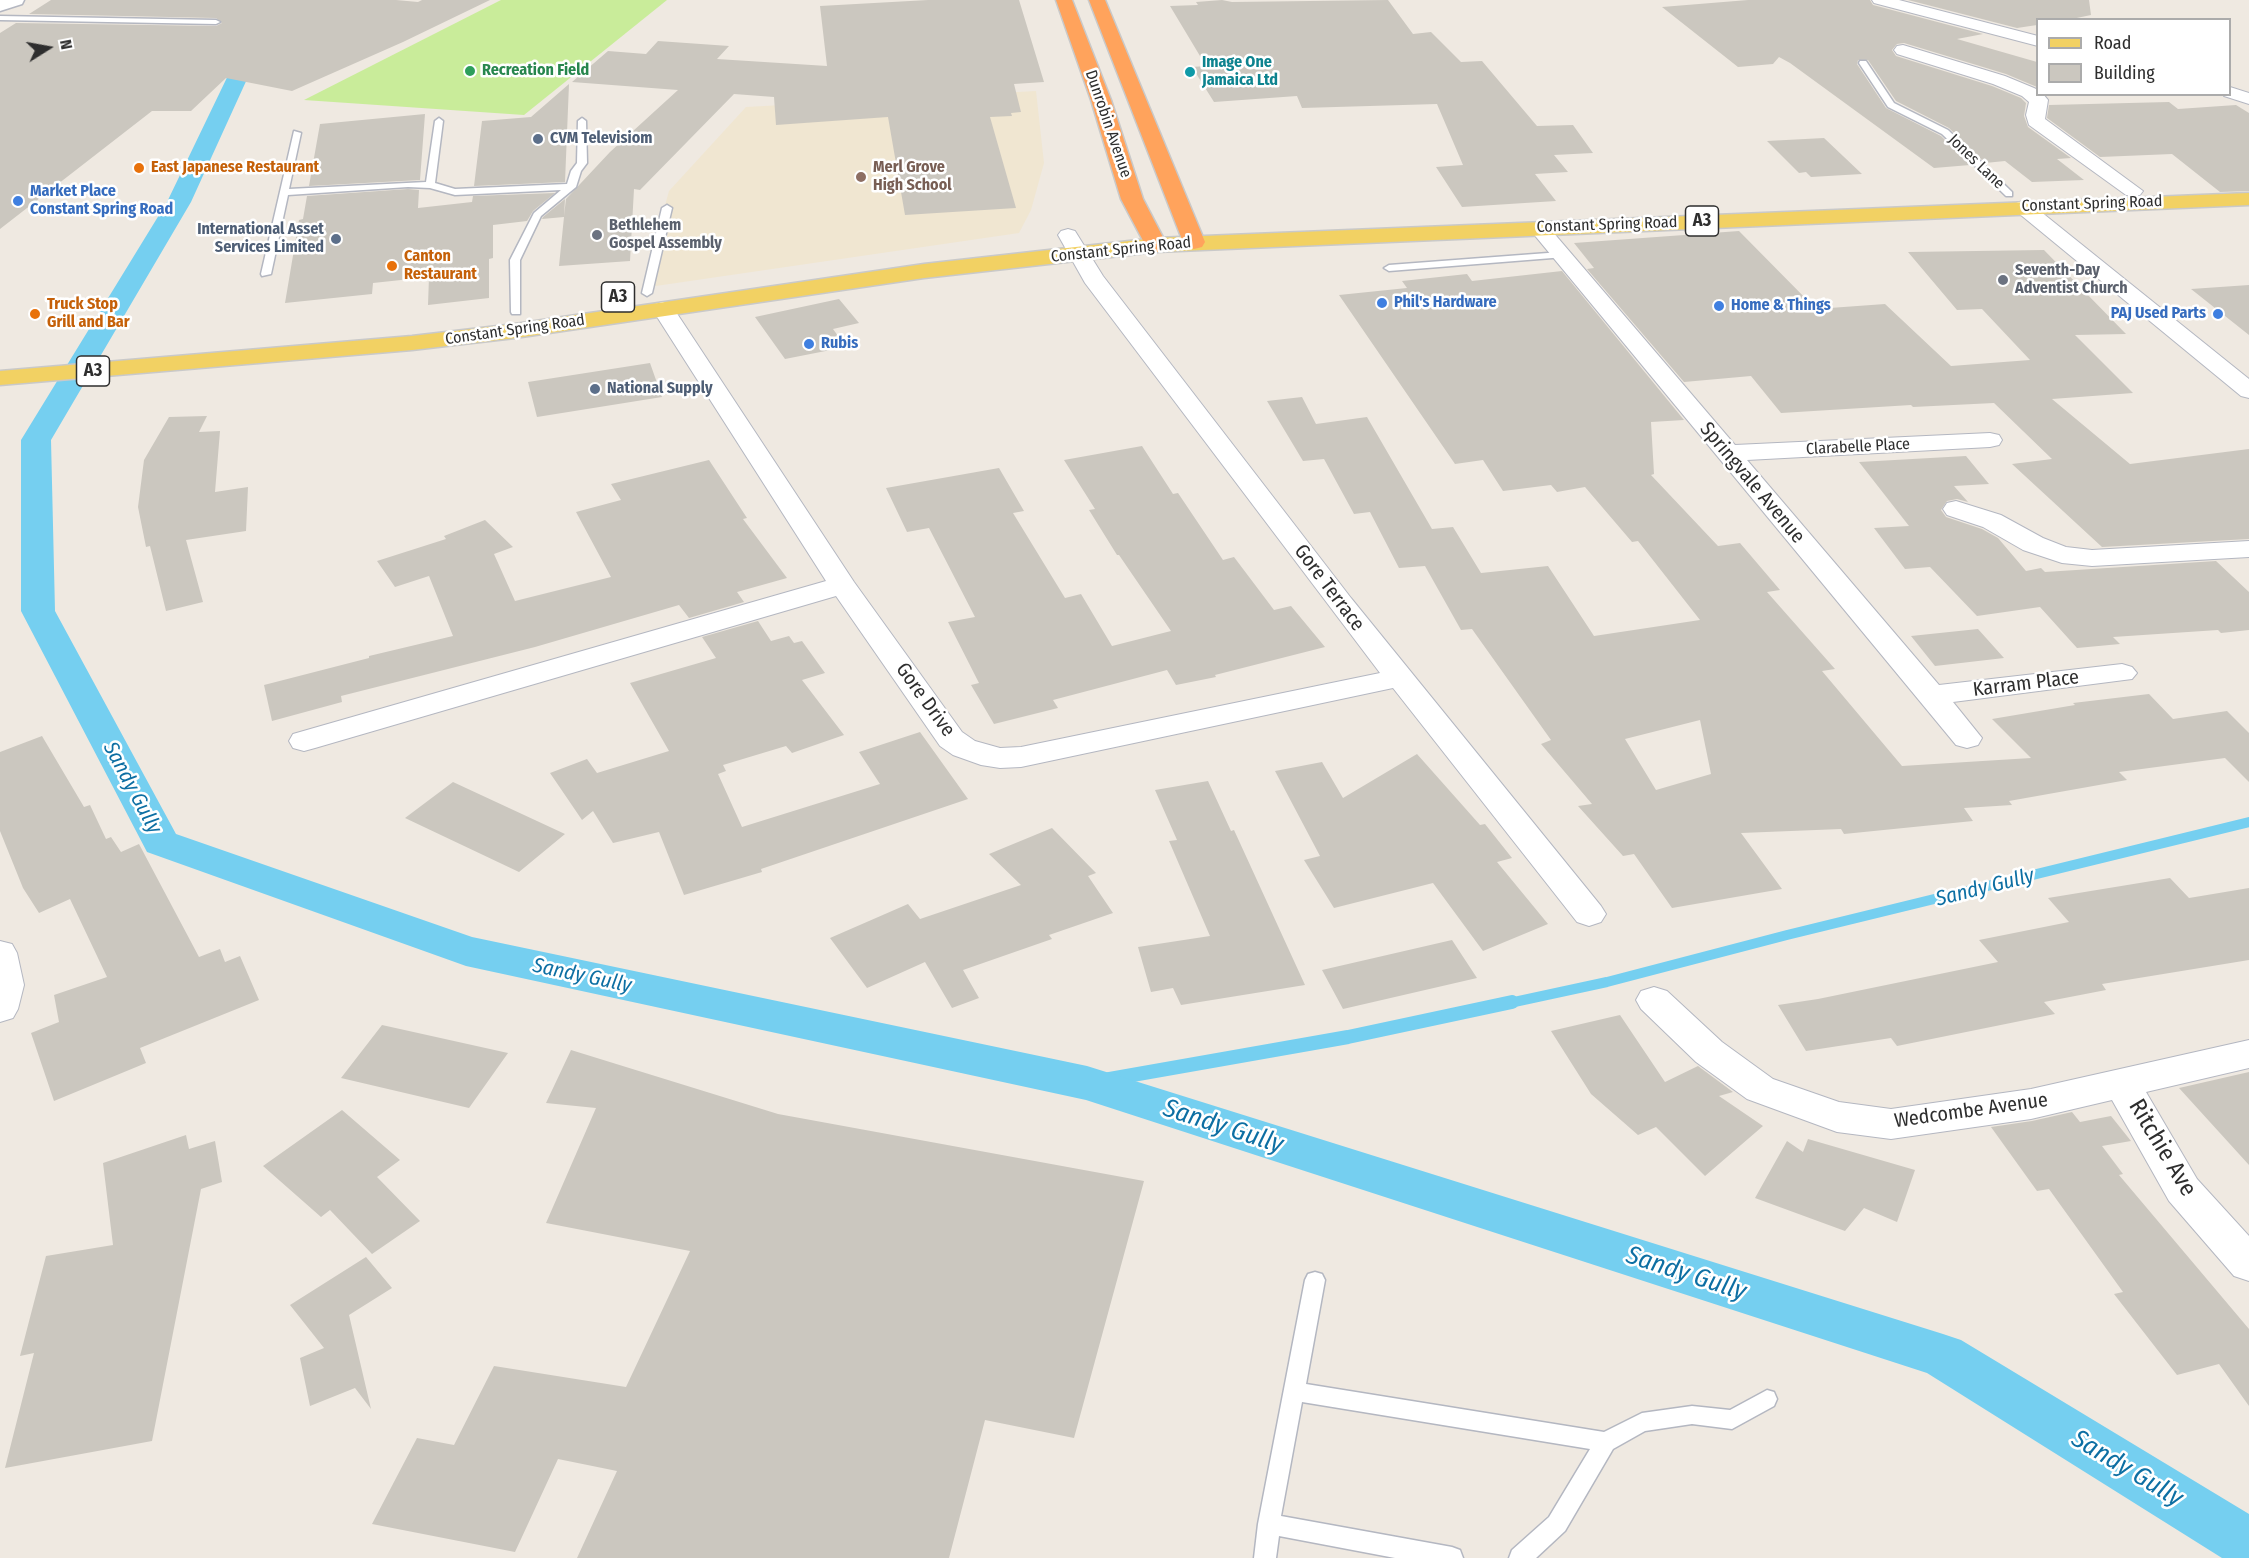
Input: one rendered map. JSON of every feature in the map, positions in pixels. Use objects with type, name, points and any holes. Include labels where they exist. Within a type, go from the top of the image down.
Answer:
[{"type":"highway","name":"Dunrobin Avenue","points":[[1064,0],[1101,100],[1132,200],[1152,237]]},
{"type":"highway","name":"Dunrobin Avenue","points":[[1097,0],[1191,234]]},
{"type":"main road","points":[[0,6],[16,0]]},
{"type":"main road","name":"Constant Spring Road","points":[[1191,234],[1539,228],[2133,191],[2249,188]]},
{"type":"main road","name":"Constant Spring Road","points":[[0,357],[33,354],[175,354],[412,343],[515,331],[655,301],[883,258],[1191,234],[2016,200],[2249,199]]},
{"type":"main road","name":"Constant Spring Road","points":[[8,377],[419,323],[516,312],[655,301]]},
{"type":"street","points":[[1880,0],[2036,41]]},
{"type":"street","points":[[1903,50],[1999,80],[2028,92],[2039,100],[2035,115],[2037,121],[2133,191]]},
{"type":"street","points":[[2231,93],[2249,99]]},
{"type":"street","points":[[2016,200],[2249,391]]},
{"type":"street","name":"Springvale Avenue","points":[[1539,228],[1967,738]]},
{"type":"street","name":"Gore Terrace","points":[[1073,244],[1093,278],[1398,678],[1494,793],[1589,914]]},
{"type":"street","name":"Gore Drive","points":[[655,301],[842,585],[951,739],[964,748],[981,755],[1000,758],[1021,757],[1398,678]]},
{"type":"street","name":"Clarabelle Place","points":[[1727,453],[1990,440]]},
{"type":"street","points":[[1956,509],[1992,521],[2033,544],[2062,555],[2092,558],[2249,549]]},
{"type":"street","points":[[304,741],[842,585]]},
{"type":"street","name":"Karram Place","points":[[1931,695],[2122,673]]},
{"type":"street","points":[[0,953],[6,985],[0,1009]]},
{"type":"street","name":"Wedcombe Avenue","points":[[1654,1000],[1709,1052],[1761,1089],[1837,1117],[1891,1124],[2031,1104],[2123,1085],[2249,1054]]},
{"type":"street","name":"Ritchie Ave","points":[[2123,1085],[2183,1190],[2249,1264]]},
{"type":"lane","points":[[0,18],[216,22]]},
{"type":"lane","name":"Jones Lane","points":[[1863,63],[1891,105],[1945,132],[2016,200]]},
{"type":"lane","points":[[430,185],[439,121]]},
{"type":"lane","points":[[516,312],[514,260],[537,215],[571,187],[576,171],[582,163],[582,121]]},
{"type":"lane","points":[[266,274],[297,133]]},
{"type":"lane","points":[[284,192],[408,184],[430,185],[455,192],[571,187]]},
{"type":"lane","points":[[655,301],[667,208]]},
{"type":"lane","points":[[1389,268],[1561,255]]},
{"type":"lane","points":[[1265,1558],[1269,1524],[1315,1280]]},
{"type":"lane","points":[[1293,1391],[1606,1442]]},
{"type":"lane","points":[[1520,1558],[1557,1524],[1606,1442],[1642,1422],[1692,1415],[1732,1420],[1767,1399]]},
{"type":"lane","points":[[1269,1524],[1452,1558]]},
{"type":"shaded area","name":"Merl Grove High School","points":[[1036,91],[1044,163],[1031,210],[1019,233],[642,288],[669,191],[746,107]]},
{"type":"green space","name":"Recreation Field","points":[[501,0],[667,0],[524,115],[304,100]]},
{"type":"building","points":[[51,0],[396,0],[418,2],[422,0],[490,0],[403,42],[292,91],[226,78],[191,111],[152,111],[0,229],[0,33],[16,23],[216,26],[222,23],[216,18],[29,14]]},
{"type":"building","points":[[928,0],[1019,0],[1044,82],[1014,84],[1021,112],[1011,113],[1012,116],[990,117],[1016,208],[905,215],[888,117],[776,125],[774,97],[734,94],[640,190],[634,189],[630,261],[559,266],[564,217],[542,219],[543,217],[565,199],[564,216],[566,199],[610,152],[678,90],[572,82],[608,51],[646,54],[658,41],[729,46],[717,59],[827,66],[820,6]]},
{"type":"building","points":[[1222,0],[1232,2],[1388,0],[1413,34],[1431,32],[1461,62],[1482,61],[1537,126],[1573,125],[1593,153],[1554,155],[1568,172],[1535,174],[1556,201],[1462,207],[1436,167],[1463,165],[1437,104],[1302,108],[1297,96],[1214,102],[1192,67],[1206,66],[1170,6],[1198,5],[1196,2]]},
{"type":"building","points":[[1748,0],[1870,0],[1873,5],[1983,34],[1957,39],[2036,62],[2036,87],[2006,74],[1904,43],[1897,44],[1892,50],[1896,56],[1992,86],[2021,98],[2026,103],[2024,116],[2028,127],[2071,158],[2057,159],[2084,180],[2032,182],[2005,161],[1985,163],[1949,128],[1896,101],[1868,60],[1858,60],[1857,64],[1886,108],[1941,136],[1970,165],[1934,168],[1790,63],[1779,57],[1773,64],[1738,67],[1662,7]]},
{"type":"building","points":[[1908,0],[2089,0],[2091,15],[2077,18],[2036,18],[2036,25],[2017,28]]},
{"type":"building","points":[[569,84],[565,182],[474,186],[482,121],[531,117]]},
{"type":"building","points":[[2169,102],[2178,109],[2236,105],[2249,113],[2249,191],[2220,192],[2172,154],[2100,157],[2047,118],[2049,105]]},
{"type":"building","points":[[425,114],[420,180],[309,186],[320,124]]},
{"type":"building","points":[[1824,138],[1862,174],[1811,177],[1806,172],[1799,173],[1767,141]]},
{"type":"building","points":[[419,190],[418,208],[472,202],[473,196],[555,193],[533,211],[527,221],[493,225],[493,258],[489,259],[489,298],[428,305],[429,277],[373,283],[372,294],[285,303],[299,220],[303,219],[307,196]]},
{"type":"building","points":[[1739,231],[1816,309],[1885,304],[1951,366],[2030,360],[1982,309],[1957,310],[1908,252],[2044,250],[2126,334],[2075,335],[2133,393],[2052,399],[2130,464],[2249,449],[2249,539],[2102,547],[2012,464],[2052,459],[1994,403],[1913,407],[1911,405],[1781,413],[1751,376],[1684,382],[1587,269],[1594,268],[1574,243]]},
{"type":"building","points":[[1562,271],[1684,420],[1651,422],[1654,474],[1651,475],[1718,546],[1740,543],[1780,590],[1767,592],[1835,669],[1822,671],[1902,766],[2031,758],[1992,719],[2075,705],[2073,703],[2149,694],[2173,719],[2227,711],[2249,733],[2249,782],[2225,758],[2119,772],[2127,780],[2009,801],[2012,805],[1964,808],[1973,821],[1844,834],[1841,829],[1741,833],[1782,889],[1672,908],[1634,854],[1623,856],[1578,806],[1592,804],[1541,744],[1551,740],[1472,629],[1461,630],[1425,566],[1399,568],[1370,512],[1354,514],[1324,459],[1303,461],[1267,401],[1302,397],[1316,424],[1367,417],[1432,529],[1453,527],[1481,573],[1548,566],[1594,636],[1700,620],[1638,541],[1632,542],[1585,487],[1557,492],[1551,485],[1503,491],[1483,460],[1455,464],[1339,295],[1407,288],[1402,281],[1467,274],[1472,281]],"holes":[[[1700,720],[1711,774],[1656,790],[1625,739]]]},
{"type":"building","points":[[2249,285],[2249,335],[2191,289]]},
{"type":"building","name":"Rubis","points":[[839,299],[859,323],[833,329],[846,347],[785,359],[755,317]]},
{"type":"building","name":"National Supply","points":[[650,363],[662,397],[537,417],[528,382]]},
{"type":"building","points":[[207,416],[199,432],[220,431],[215,492],[248,487],[246,531],[186,540],[203,602],[166,611],[150,546],[146,547],[138,507],[144,460],[169,417]]},
{"type":"building","points":[[1142,446],[1173,494],[1178,493],[1223,560],[1234,557],[1274,610],[1291,606],[1325,647],[1215,675],[1216,677],[1176,685],[1167,670],[1053,700],[1058,708],[994,724],[971,685],[979,683],[948,622],[975,617],[929,528],[907,532],[886,488],[999,468],[1024,511],[1013,513],[1065,598],[1081,594],[1112,646],[1171,631],[1117,555],[1089,510],[1095,509],[1064,460]]},
{"type":"building","points":[[1966,456],[1989,484],[1954,486],[1968,502],[1957,499],[1947,501],[1941,510],[1946,517],[1982,529],[1998,538],[2026,571],[2041,568],[2045,572],[2216,561],[2249,592],[2249,630],[2113,637],[2120,644],[2077,648],[2040,607],[1977,616],[1930,567],[1905,569],[1874,528],[1909,526],[1859,462]]},
{"type":"building","points":[[709,460],[747,518],[743,519],[787,578],[737,592],[744,602],[689,618],[679,605],[535,647],[341,696],[342,702],[272,721],[264,685],[453,636],[429,576],[395,587],[377,561],[446,539],[444,536],[485,520],[513,547],[494,554],[515,601],[611,577],[576,512],[621,500],[611,484]]},
{"type":"building","points":[[758,621],[771,641],[789,636],[794,643],[802,641],[825,673],[802,680],[844,735],[792,753],[786,746],[723,765],[726,771],[718,774],[742,827],[880,784],[859,752],[920,732],[968,799],[761,869],[762,872],[684,895],[659,832],[613,843],[593,811],[582,820],[550,773],[587,759],[597,773],[669,751],[630,683],[716,658],[702,637]]},
{"type":"building","points":[[1978,629],[2004,658],[1935,666],[1911,636]]},
{"type":"building","points":[[42,736],[84,807],[90,805],[106,839],[111,837],[121,852],[139,844],[199,957],[220,949],[225,962],[240,956],[259,1000],[140,1048],[146,1063],[54,1101],[31,1033],[59,1022],[54,995],[107,977],[70,899],[39,913],[23,888],[0,831],[0,752]]},
{"type":"building","points":[[1417,754],[1480,825],[1485,824],[1512,858],[1497,862],[1548,924],[1483,951],[1433,883],[1334,908],[1304,860],[1320,856],[1275,771],[1322,762],[1343,798]]},
{"type":"building","points":[[1208,781],[1231,831],[1234,830],[1305,985],[1181,1005],[1173,988],[1151,992],[1138,947],[1210,936],[1169,841],[1177,840],[1155,790]]},
{"type":"building","points":[[453,782],[565,834],[519,872],[405,818]]},
{"type":"building","points":[[1052,828],[1096,873],[1088,876],[1113,913],[1049,935],[1052,939],[963,970],[979,998],[952,1008],[925,962],[867,988],[830,938],[908,904],[920,919],[1021,885],[989,854]]},
{"type":"building","points":[[2170,878],[2189,898],[2249,888],[2249,960],[2102,984],[2106,990],[2044,1002],[2055,1014],[1897,1046],[1891,1038],[1806,1051],[1778,1005],[1998,962],[1979,940],[2069,922],[2048,898]]},
{"type":"building","points":[[1452,940],[1477,978],[1343,1009],[1322,970]]},
{"type":"building","points":[[1620,1015],[1665,1082],[1698,1066],[1733,1092],[1719,1096],[1763,1126],[1705,1176],[1656,1127],[1638,1135],[1591,1094],[1551,1031]]},
{"type":"building","points":[[382,1025],[508,1053],[469,1108],[341,1078]]},
{"type":"building","points":[[571,1050],[778,1114],[1144,1181],[1074,1438],[985,1420],[949,1558],[577,1558],[617,1471],[558,1459],[515,1552],[372,1524],[417,1438],[454,1445],[494,1366],[626,1387],[690,1251],[546,1223],[596,1108],[546,1103]]},
{"type":"building","points":[[2249,1072],[2249,1165],[2179,1088]]},
{"type":"building","points":[[342,1110],[400,1160],[377,1177],[420,1221],[372,1254],[330,1210],[321,1217],[263,1166]]},
{"type":"building","points":[[2072,1112],[2080,1122],[2111,1116],[2131,1141],[2102,1146],[2123,1174],[2119,1175],[2249,1329],[2249,1406],[2219,1364],[2177,1375],[2114,1294],[2123,1292],[2049,1189],[2037,1191],[1991,1127]]},
{"type":"building","points":[[186,1135],[189,1149],[215,1141],[222,1182],[201,1189],[152,1441],[5,1468],[34,1353],[20,1356],[46,1256],[113,1245],[103,1163]]},
{"type":"building","points":[[1808,1139],[1915,1170],[1897,1222],[1864,1208],[1845,1231],[1755,1198],[1787,1141],[1803,1152]]},
{"type":"building","points":[[366,1257],[392,1288],[349,1315],[371,1409],[355,1388],[310,1406],[300,1358],[324,1348],[290,1305]]},
{"type":"waterway","name":"Sandy Gully","points":[[334,0],[244,63],[179,202],[36,440],[38,611],[161,843],[466,951],[1087,1083],[1943,1356],[2249,1544]]},
{"type":"waterway","name":"Sandy Gully","points":[[1505,1004],[1607,982],[1787,935],[2249,822]]},
{"type":"waterway","name":"Sandy Gully","points":[[1087,1083],[1348,1037],[1512,1002]]},
{"type":"place","name":"Recreation Field","points":[[470,71]]},
{"type":"place","name":"Image One Jamaica Ltd","points":[[1190,72]]},
{"type":"place","name":"CVM Televisiom","points":[[538,139]]},
{"type":"place","name":"East Japanese Restaurant","points":[[139,168]]},
{"type":"place","name":"Merl Grove High School","points":[[861,177]]},
{"type":"place","name":"Market Place Constant Spring Road","points":[[18,201]]},
{"type":"place","name":"Bethlehem Gospel Assembly","points":[[597,235]]},
{"type":"place","name":"International Asset Services Limited","points":[[336,239]]},
{"type":"place","name":"Canton Restaurant","points":[[392,266]]},
{"type":"place","name":"Seventh-Day Adventist Church","points":[[2003,280]]},
{"type":"place","name":"Phil's Hardware","points":[[1382,303]]},
{"type":"place","name":"Home & Things","points":[[1719,306]]},
{"type":"place","name":"Truck Stop Grill and Bar","points":[[35,314]]},
{"type":"place","name":"PAJ Used Parts","points":[[2218,314]]},
{"type":"place","name":"Rubis","points":[[809,344]]},
{"type":"place","name":"National Supply","points":[[595,389]]}]
